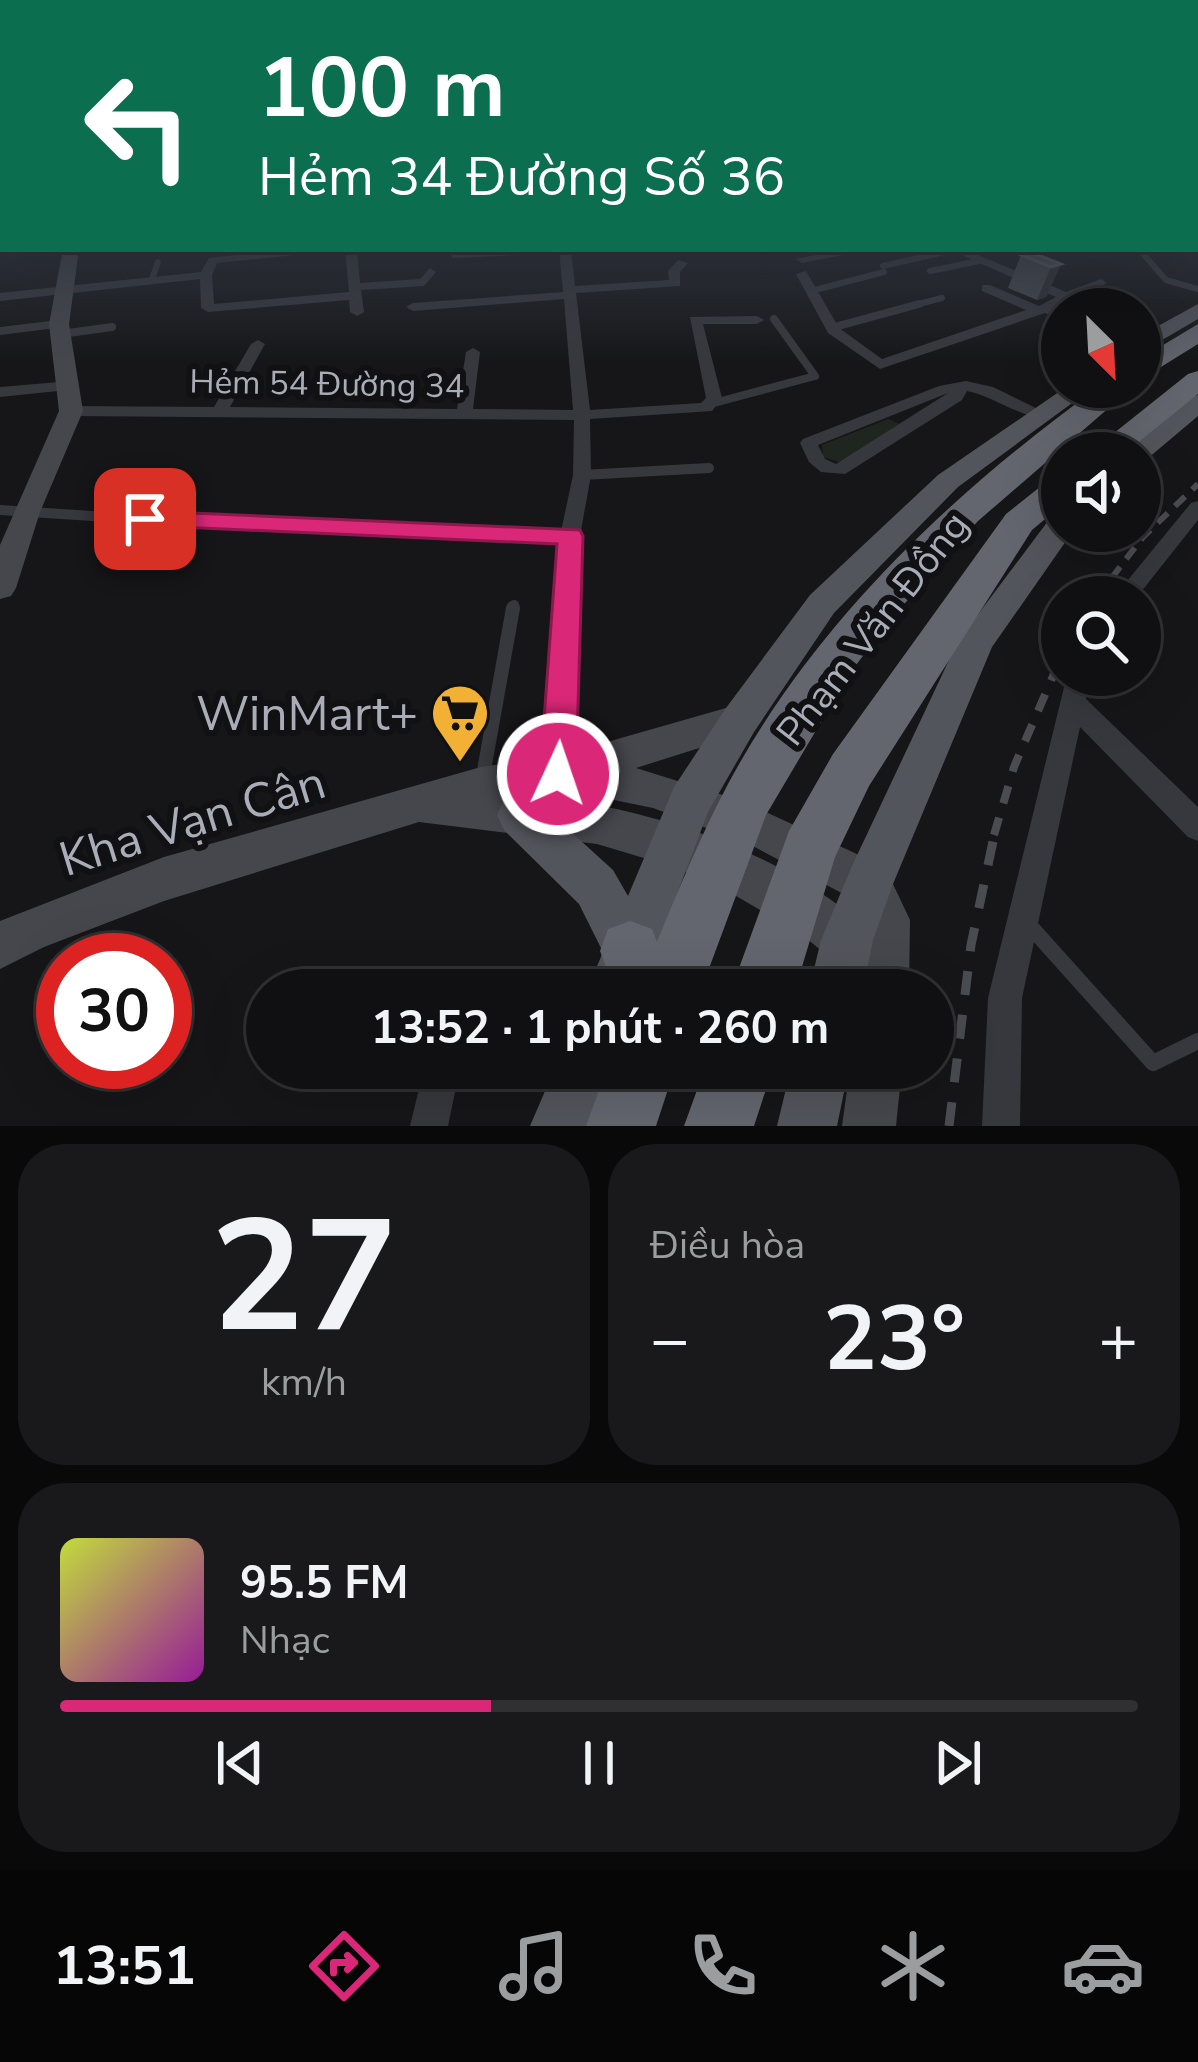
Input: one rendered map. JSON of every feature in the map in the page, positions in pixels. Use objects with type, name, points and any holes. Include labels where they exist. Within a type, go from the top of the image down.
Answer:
[{"type":"highway","points":[[1161,358],[1198,332]]},
{"type":"highway","points":[[1132,432],[1198,380]]},
{"type":"highway","name":"Phạm Văn Đồng","points":[[645,969],[705,833],[941,532],[966,486],[1086,408]]},
{"type":"highway","name":"Phạm Văn Đồng","points":[[770,969],[799,876],[851,770],[1018,522],[1041,504]]},
{"type":"highway","points":[[621,1126],[634,1089]]},
{"type":"highway","points":[[719,1126],[732,1089]]},
{"type":"main road","points":[[0,588],[71,398],[60,329],[70,258]]},
{"type":"main road","points":[[1161,333],[1198,310]]},
{"type":"main road","points":[[1161,433],[1198,403]]},
{"type":"main road","name":"Phạm Văn Đồng","points":[[705,833],[740,720],[836,588],[966,486],[1052,408]]},
{"type":"main road","points":[[858,957],[869,883],[904,799],[976,641],[1041,552]]},
{"type":"main road","points":[[740,720],[806,700]]},
{"type":"main road","name":"Kha Vạn Cân","points":[[0,946],[31,929],[164,878],[420,807],[482,785],[558,774],[740,720]]},
{"type":"main road","name":"Kha Vạn Cân","points":[[558,774],[636,782],[705,833],[799,876],[869,883]]},
{"type":"main road","points":[[858,957],[904,799]]},
{"type":"main road","name":"Kha Vạn Cân","points":[[420,807],[520,814],[632,834],[705,833]]},
{"type":"main road","points":[[520,814],[596,887],[635,969]]},
{"type":"main road","name":"Kha Vạn Cân","points":[[799,876],[858,957]]},
{"type":"main road","points":[[560,1126],[575,1089]]},
{"type":"main road","points":[[807,1126],[815,1089]]},
{"type":"main road","points":[[869,1126],[873,1089]]},
{"type":"street","points":[[218,258],[208,264],[206,274],[208,308],[217,310],[424,282],[430,272]]},
{"type":"street","points":[[351,258],[357,312]]},
{"type":"street","points":[[558,774],[570,536],[582,475],[582,415],[566,258]]},
{"type":"street","points":[[876,258],[802,266],[831,328],[880,365],[1041,314]]},
{"type":"street","points":[[971,258],[1044,288]]},
{"type":"street","points":[[413,307],[676,283],[674,271],[682,263]]},
{"type":"street","points":[[0,297],[206,274]]},
{"type":"street","points":[[1088,288],[1101,283]]},
{"type":"street","points":[[986,288],[1041,308]]},
{"type":"street","points":[[484,302],[484,320]]},
{"type":"street","points":[[714,403],[695,320],[765,319]]},
{"type":"street","points":[[0,331],[60,329]]},
{"type":"street","points":[[219,412],[258,344]]},
{"type":"street","points":[[464,414],[473,352]]},
{"type":"street","points":[[960,388],[940,407],[839,470],[826,468],[812,454],[809,443],[944,389],[960,388],[987,390],[1042,415]]},
{"type":"street","name":"Hẻm 54 Đường 34","points":[[0,392],[219,412],[582,415],[706,408],[714,403]]},
{"type":"street","points":[[1142,576],[1198,507]]},
{"type":"street","points":[[1001,1126],[1005,998],[1074,696]]},
{"type":"street","points":[[1083,696],[1198,827]]},
{"type":"street","points":[[429,1126],[437,1089]]},
{"type":"lane","points":[[811,291],[876,258]]},
{"type":"lane","points":[[1149,258],[1158,277],[1198,290]]},
{"type":"lane","points":[[929,271],[979,261]]},
{"type":"lane","points":[[152,279],[158,262]]},
{"type":"lane","points":[[831,328],[942,298]]},
{"type":"lane","points":[[89,330],[92,319]]},
{"type":"lane","points":[[714,403],[815,376],[765,319]]},
{"type":"lane","points":[[60,329],[112,326]]},
{"type":"lane","points":[[582,475],[710,468]]},
{"type":"lane","points":[[0,509],[570,536]]},
{"type":"lane","points":[[482,785],[514,605]]},
{"type":"lane","points":[[1023,919],[1154,1063],[1198,1041]]},
{"type":"shaded area","points":[[888,419],[902,425],[839,462],[823,457],[822,445]]},
{"type":"building","points":[[1027,258],[1061,264],[1051,267]]},
{"type":"railway","points":[[1113,576],[1143,537],[1198,484]]},
{"type":"railway","points":[[994,835],[1014,767],[1044,696]]},
{"type":"railway","points":[[949,1126],[971,945],[995,832]]},
{"type":"place","name":"WinMart+","points":[[460,764]]},
{"type":"route","points":[[145,519],[570,536],[558,774]]}]
